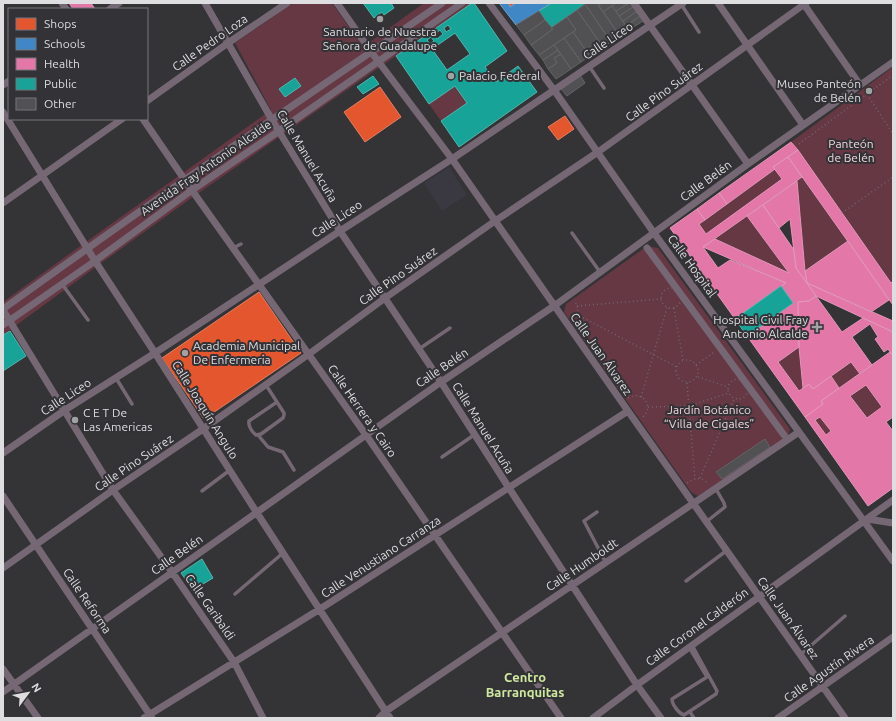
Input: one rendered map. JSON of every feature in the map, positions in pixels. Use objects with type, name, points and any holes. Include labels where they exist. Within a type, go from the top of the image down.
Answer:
[{"type":"street","name":"Calle Manuel Acuña","points":[[205,3],[272,120],[340,231],[441,382],[637,685],[661,718]]},
{"type":"street","name":"Calle Pedro Loza","points":[[148,100],[287,3]]},
{"type":"street","name":"Calle Juan Álvarez","points":[[337,3],[372,53],[452,158],[628,412],[845,718]]},
{"type":"street","name":"Avenida Fray Antonio Alcalde","points":[[3,309],[185,180],[372,53],[442,3]]},
{"type":"street","name":"Avenida Fray Antonio Alcalde","points":[[3,325],[95,261],[192,190],[379,62],[462,3]]},
{"type":"street","name":"Calle Hospital","points":[[489,3],[554,90],[654,233],[865,520],[893,561]]},
{"type":"street","points":[[634,3],[748,164]]},
{"type":"street","points":[[718,3],[803,125]]},
{"type":"street","points":[[804,3],[860,85]]},
{"type":"street","name":"Calle Pino Suárez","points":[[3,568],[113,490],[204,429],[385,298],[598,152],[748,45],[804,3]]},
{"type":"street","name":"Calle Liceo","points":[[3,453],[64,410],[155,353],[452,158],[682,4]]},
{"type":"street","name":"Calle Belén","points":[[3,692],[441,382],[554,306],[748,164],[893,62]]},
{"type":"street","name":"Calle Joaquín Angulo","points":[[3,112],[95,261],[390,718]]},
{"type":"street","points":[[3,204],[121,120]]},
{"type":"street","name":"Calle Herrera y Cairo","points":[[144,120],[366,435],[561,718]]},
{"type":"street","points":[[647,248],[784,435]]},
{"type":"street","name":"Calle Garibaldi","points":[[3,309],[113,490],[234,662],[263,718]]},
{"type":"street","name":"Calle Venustiano Carranza","points":[[149,717],[628,412]]},
{"type":"street","name":"Calle Humboldt","points":[[379,718],[386,711],[694,504],[713,488],[799,432]]},
{"type":"street","name":"Calle Reforma","points":[[3,496],[149,717]]},
{"type":"street","name":"Calle Coronel Calderón","points":[[593,718],[690,646],[893,500]]},
{"type":"street","points":[[865,520],[893,523]]},
{"type":"street","name":"Calle Agustín Rivera","points":[[778,718],[893,637]]},
{"type":"street","points":[[3,669],[38,718]]},
{"type":"lane","points":[[682,4],[699,32]]},
{"type":"lane","points":[[590,66],[604,88]]},
{"type":"lane","points":[[572,233],[600,272]]},
{"type":"lane","points":[[233,248],[241,244]]},
{"type":"lane","points":[[62,284],[88,320]]},
{"type":"lane","points":[[419,349],[450,328]]},
{"type":"lane","points":[[116,378],[132,404]]},
{"type":"lane","points":[[258,435],[284,417],[284,413],[266,384]]},
{"type":"lane","points":[[276,402],[249,421],[249,425],[254,434],[258,435],[268,447],[282,452],[294,470]]},
{"type":"lane","points":[[442,457],[474,435]]},
{"type":"lane","points":[[202,490],[230,470]]},
{"type":"lane","points":[[706,522],[725,507],[724,503],[713,488]]},
{"type":"lane","points":[[597,512],[584,521],[606,563]]},
{"type":"lane","points":[[686,581],[726,551]]},
{"type":"lane","points":[[235,594],[283,553]]},
{"type":"lane","points":[[800,655],[845,616]]},
{"type":"lane","points":[[690,646],[717,689],[717,693],[690,712],[682,715],[672,698],[708,676]]},
{"type":"lane","points":[[690,712],[694,718]]},
{"type":"path","points":[[799,144],[893,75]]},
{"type":"path","points":[[860,85],[893,134]]},
{"type":"path","points":[[842,213],[893,177]]},
{"type":"path","points":[[674,288],[679,292],[681,302],[677,307],[667,308],[662,303],[662,293],[667,289],[674,288]]},
{"type":"path","points":[[577,306],[661,299]]},
{"type":"path","points":[[572,319],[578,311],[574,300]]},
{"type":"path","points":[[641,397],[667,308]]},
{"type":"path","points":[[674,308],[683,360]]},
{"type":"path","points":[[576,314],[677,367]]},
{"type":"path","points":[[696,365],[720,348]]},
{"type":"path","points":[[683,360],[690,360],[696,365],[698,370],[697,376],[693,381],[687,383],[681,381],[677,376],[676,370],[678,364],[683,360]]},
{"type":"path","points":[[697,376],[728,387]]},
{"type":"path","points":[[737,379],[746,383],[748,389],[746,396],[740,399],[734,399],[728,393],[728,387],[731,382],[737,379]]},
{"type":"path","points":[[687,383],[695,479]]},
{"type":"path","points":[[648,407],[689,406],[728,393]]},
{"type":"path","points":[[628,398],[636,395],[646,400],[648,407],[642,418]]},
{"type":"path","points":[[700,478],[734,399]]},
{"type":"path","points":[[687,483],[700,478],[713,488]]},
{"type":"shaded area","points":[[449,167],[467,195],[442,211],[424,183]]},
{"type":"green space","points":[[293,3],[332,3],[363,47],[424,3],[472,3],[190,199],[3,335],[3,302],[271,110],[235,43]]},
{"type":"green space","name":"Panteón de Belén","points":[[893,67],[893,281],[891,283],[791,142]]},
{"type":"green space","points":[[455,86],[467,103],[441,121],[429,104]]},
{"type":"green space","points":[[775,169],[782,179],[706,234],[699,224]]},
{"type":"green space","points":[[802,177],[848,241],[805,271],[797,181]]},
{"type":"green space","points":[[747,216],[789,273],[715,239]]},
{"type":"green space","name":"Jardín Botánico “Villa de Cigales”","points":[[647,246],[658,248],[790,429],[788,438],[698,496],[691,492],[564,312],[566,304]]},
{"type":"green space","points":[[799,347],[803,388],[799,391],[778,362]]},
{"type":"green space","points":[[851,362],[860,374],[839,388],[831,376]]},
{"type":"green space","points":[[866,385],[882,407],[867,418],[850,396]]},
{"type":"green space","points":[[820,417],[831,431],[826,435],[815,420]]},
{"type":"building: Shops","points":[[508,3],[516,3],[510,7]]},
{"type":"building: Shops","points":[[380,87],[401,117],[365,142],[344,112]]},
{"type":"building: Shops","points":[[565,116],[574,129],[558,140],[548,127]]},
{"type":"building: Shops","points":[[259,292],[301,353],[204,419],[162,358]]},
{"type":"building: Schools","points":[[499,3],[508,3],[510,7],[516,3],[550,4],[516,25]]},
{"type":"building: Health","points":[[69,3],[91,3],[94,8],[72,8]]},
{"type":"building: Health","points":[[791,142],[798,150],[773,167],[775,169],[727,204],[719,193]]},
{"type":"building: Health","points":[[798,150],[891,283],[893,281],[893,305],[788,157]]},
{"type":"building: Health","points":[[788,157],[802,177],[703,247],[718,268],[730,260],[786,283],[735,319],[670,228],[697,209],[705,220],[699,224],[706,234],[782,179],[773,167]]},
{"type":"building: Health","points":[[797,181],[807,283],[796,268],[790,219],[779,228],[763,205]]},
{"type":"building: Health","points":[[719,193],[727,204],[705,220],[697,209]]},
{"type":"building: Health","points":[[763,205],[794,250],[796,268],[816,296],[809,301],[798,302],[799,347],[778,362],[799,391],[809,384],[813,389],[831,376],[839,388],[821,401],[823,404],[805,417],[747,336],[793,303],[781,286],[786,283],[703,247],[715,239],[789,273],[747,216]]},
{"type":"building: Health","points":[[848,241],[889,300],[871,312],[807,283],[805,271]]},
{"type":"building: Health","points":[[807,283],[893,321],[893,330],[891,331],[816,296]]},
{"type":"building: Health","points":[[816,296],[842,332],[863,318],[891,331],[893,334],[893,356],[888,349],[884,352],[875,339],[878,337],[870,324],[852,337],[872,365],[860,374],[851,362],[813,389],[809,384],[803,388],[799,347],[798,302],[809,301]]},
{"type":"building: Health","points":[[890,352],[893,356],[893,417],[886,422],[893,431],[893,488],[868,506],[805,417],[823,404],[821,401]],"holes":[[[866,385],[882,407],[867,418],[850,396]],[[820,417],[831,431],[826,435],[815,420]]]},
{"type":"building: Public","points":[[363,3],[391,3],[394,8],[384,15],[382,12],[374,18]]},
{"type":"building: Public","name":"Palacio Federal","points":[[474,3],[507,51],[485,67],[496,82],[518,66],[537,92],[459,147],[441,121],[467,103],[455,86],[429,104],[396,56]],"holes":[[[448,25],[451,29],[446,32],[444,28]],[[440,30],[443,34],[437,39],[434,35]],[[455,33],[470,54],[447,70],[432,49]],[[431,37],[434,41],[430,44],[427,40]]]},
{"type":"building: Public","points":[[549,3],[587,3],[551,28],[539,11],[550,4]]},
{"type":"building: Public","points":[[373,76],[379,84],[363,94],[357,87]]},
{"type":"building: Public","points":[[295,78],[301,86],[285,97],[279,89]]},
{"type":"building: Public","points":[[781,286],[793,303],[747,336],[735,319]]},
{"type":"building: Public","points":[[10,331],[26,356],[3,371],[3,335]]},
{"type":"building: Public","points":[[202,559],[213,578],[193,590],[181,573]]},
{"type":"building: Other","points":[[597,3],[620,36],[611,42],[585,4]]},
{"type":"building: Other","points":[[602,3],[616,3],[603,12],[598,5]]},
{"type":"building: Other","points":[[616,3],[629,3],[616,11],[612,6]]},
{"type":"building: Other","points":[[629,3],[633,7],[619,16],[616,11]]},
{"type":"building: Other","points":[[585,4],[611,42],[603,47],[577,10]]},
{"type":"building: Other","points":[[612,6],[629,30],[620,36],[603,12]]},
{"type":"building: Other","points":[[633,7],[636,12],[623,21],[619,16]]},
{"type":"building: Other","points":[[577,10],[603,47],[590,56],[573,32],[576,30],[567,17]]},
{"type":"building: Other","points":[[539,11],[545,20],[524,35],[516,25]]},
{"type":"building: Other","points":[[636,12],[640,16],[626,26],[623,21]]},
{"type":"building: Other","points":[[640,16],[643,21],[629,30],[626,26]]},
{"type":"building: Other","points":[[567,17],[576,30],[539,55],[531,45]]},
{"type":"building: Other","points":[[545,20],[553,29],[531,45],[524,35]]},
{"type":"building: Other","points":[[573,32],[590,56],[581,62],[564,38]]},
{"type":"building: Other","points":[[564,38],[581,62],[571,69],[554,45]]},
{"type":"building: Other","points":[[554,45],[558,50],[543,60],[539,55]]},
{"type":"building: Other","points":[[558,50],[561,54],[554,58],[557,63],[548,69],[543,60]]},
{"type":"building: Other","points":[[561,54],[571,69],[556,79],[548,69],[557,63],[554,58]]},
{"type":"building: Other","points":[[580,75],[585,83],[567,96],[561,89]]},
{"type":"building: Other","points":[[765,439],[770,447],[722,479],[716,472]]},
{"type":"place","name":"Santuario de Nuestra Señora de Guadalupe","points":[[380,19]]},
{"type":"place","name":"Palacio Federal","points":[[451,76]]},
{"type":"place","name":"Museo Panteón de Belén","points":[[869,91]]},
{"type":"place","name":"Hospital Civil Fray Antonio Alcalde","points":[[817,327]]},
{"type":"place","name":"Academia Municipal De Enfermeria","points":[[185,353]]},
{"type":"place","name":"C E T De Las Americas","points":[[75,420]]},
{"type":"district","name":"Centro Barranquitas","points":[[525,684]]}]
